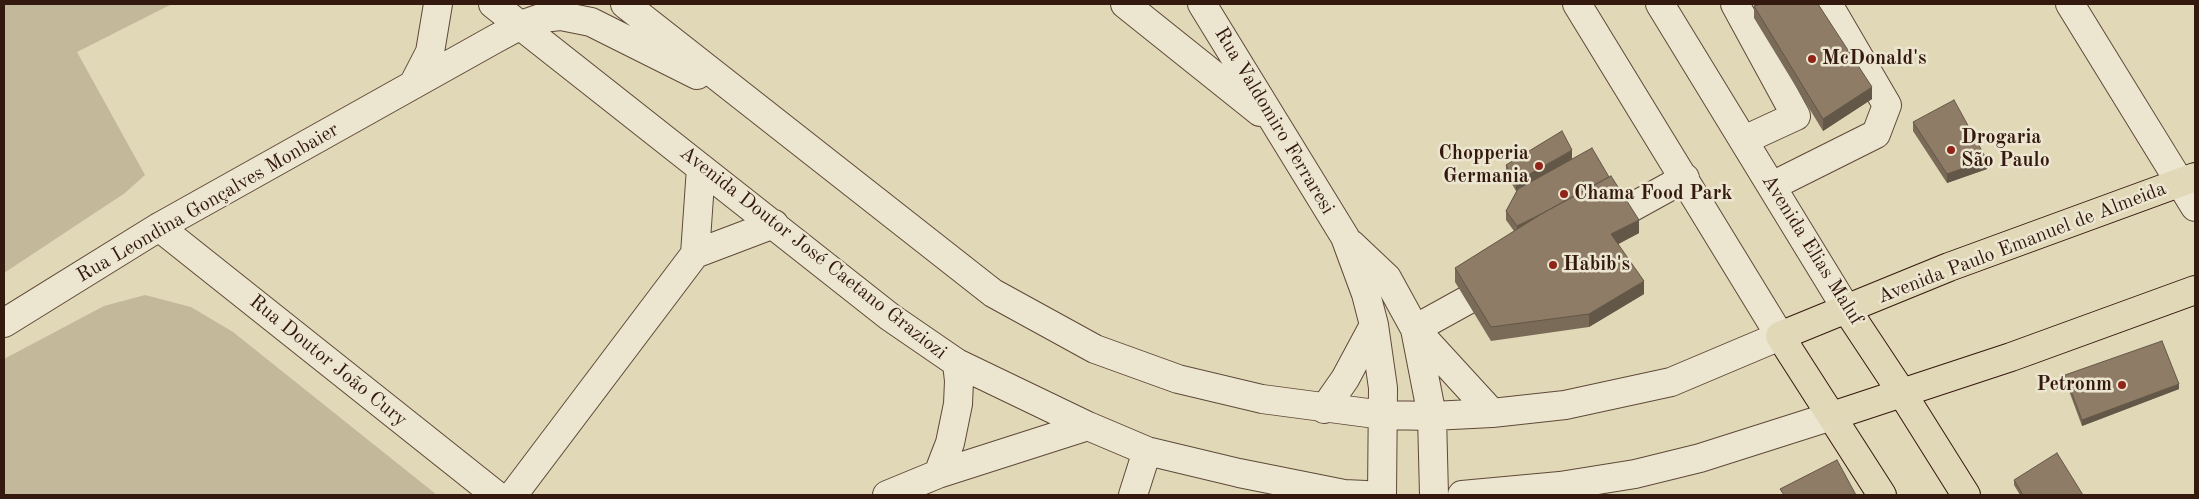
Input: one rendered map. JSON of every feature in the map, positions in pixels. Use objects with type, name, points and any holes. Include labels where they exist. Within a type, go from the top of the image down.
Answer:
[{"type":"main road","name":"Avenida Paulo Emanuel de Almeida","points":[[1780,336],[1948,267],[2188,180]]},
{"type":"main road","points":[[1832,416],[2011,357],[2195,290]]},
{"type":"main road","name":"Avenida Elias Maluf","points":[[1847,310],[1966,495]]},
{"type":"main road","points":[[1780,336],[1882,495]]},
{"type":"street","points":[[414,85],[430,52],[438,4]]},
{"type":"street","name":"Avenida Doutor José Caetano Graziozi","points":[[493,4],[890,317],[957,363],[1088,426],[1147,451],[1239,473],[1352,495]]},
{"type":"street","points":[[625,4],[993,293],[1095,349],[1178,379],[1262,399],[1324,409],[1382,415],[1432,416],[1492,413],[1565,405],[1671,382],[1780,336],[1577,4]]},
{"type":"street","points":[[1125,4],[1276,125]]},
{"type":"street","name":"Rua Valdomiro Ferraresi","points":[[1202,4],[1345,238],[1366,294],[1374,325],[1382,388],[1382,415]]},
{"type":"street","name":"Avenida Elias Maluf","points":[[1660,4],[1847,310]]},
{"type":"street","points":[[1735,4],[1796,116],[1744,140]]},
{"type":"street","points":[[1772,186],[1876,134],[1887,105],[1828,4]]},
{"type":"street","points":[[2070,4],[2188,180]]},
{"type":"street","name":"Rua Leondina Gonçalves Monbaier","points":[[4,324],[159,226],[521,25],[541,18],[562,16],[591,22],[745,99]]},
{"type":"street","points":[[695,254],[702,168]]},
{"type":"street","points":[[1580,236],[1685,178]]},
{"type":"street","name":"Avenida Paulo Emanuel de Almeida","points":[[2188,180],[2195,207]]},
{"type":"street","points":[[513,495],[695,254],[774,224]]},
{"type":"street","name":"Rua Doutor João Cury","points":[[159,226],[496,495]]},
{"type":"street","name":"Rua Valdomiro Ferraresi","points":[[1345,238],[1387,278],[1415,329],[1432,416]]},
{"type":"street","points":[[1492,413],[1415,329],[1519,270]]},
{"type":"street","points":[[1324,409],[1345,380],[1374,325]]},
{"type":"street","points":[[938,474],[950,443],[958,404],[959,381],[957,363]]},
{"type":"street","points":[[1382,415],[1382,495]]},
{"type":"street","points":[[1432,416],[1434,495]]},
{"type":"street","points":[[1470,495],[1560,486],[1635,474],[1700,458],[1832,416]]},
{"type":"street","points":[[887,495],[938,474],[1088,426]]},
{"type":"street","points":[[1133,495],[1147,451]]},
{"type":"shaded area","points":[[4,4],[172,4],[77,52],[145,175],[125,193],[4,273]]},
{"type":"shaded area","points":[[145,295],[191,307],[233,332],[437,495],[4,495],[4,359],[104,306]]},
{"type":"building","name":"McDonald's","points":[[1760,4],[1818,4],[1872,87],[1823,119],[1754,6]]},
{"type":"building","name":"Drogaria São Paulo","points":[[1954,100],[1987,160],[1947,174],[1913,122]]},
{"type":"building","points":[[1562,131],[1572,150],[1516,182],[1506,165]]},
{"type":"building","name":"Chama Food Park","points":[[1592,148],[1609,177],[1517,226],[1506,211],[1518,189]]},
{"type":"building","name":"Habib's","points":[[1611,176],[1639,220],[1611,234],[1644,281],[1589,314],[1491,327],[1455,268],[1543,213]]},
{"type":"building","name":"Petronm","points":[[2162,341],[2179,384],[2082,420],[2065,375]]},
{"type":"building","points":[[2057,453],[2083,495],[2023,495],[2014,480]]},
{"type":"building","points":[[1837,460],[1856,495],[1784,495],[1780,489]]},
{"type":"place","name":"McDonald's","points":[[1812,59]]},
{"type":"place","name":"Drogaria São Paulo","points":[[1951,150]]},
{"type":"place","name":"Chopperia Germania","points":[[1539,166]]},
{"type":"place","name":"Chama Food Park","points":[[1564,194]]},
{"type":"place","name":"Habib's","points":[[1553,265]]},
{"type":"place","name":"Petronm","points":[[2122,385]]}]
